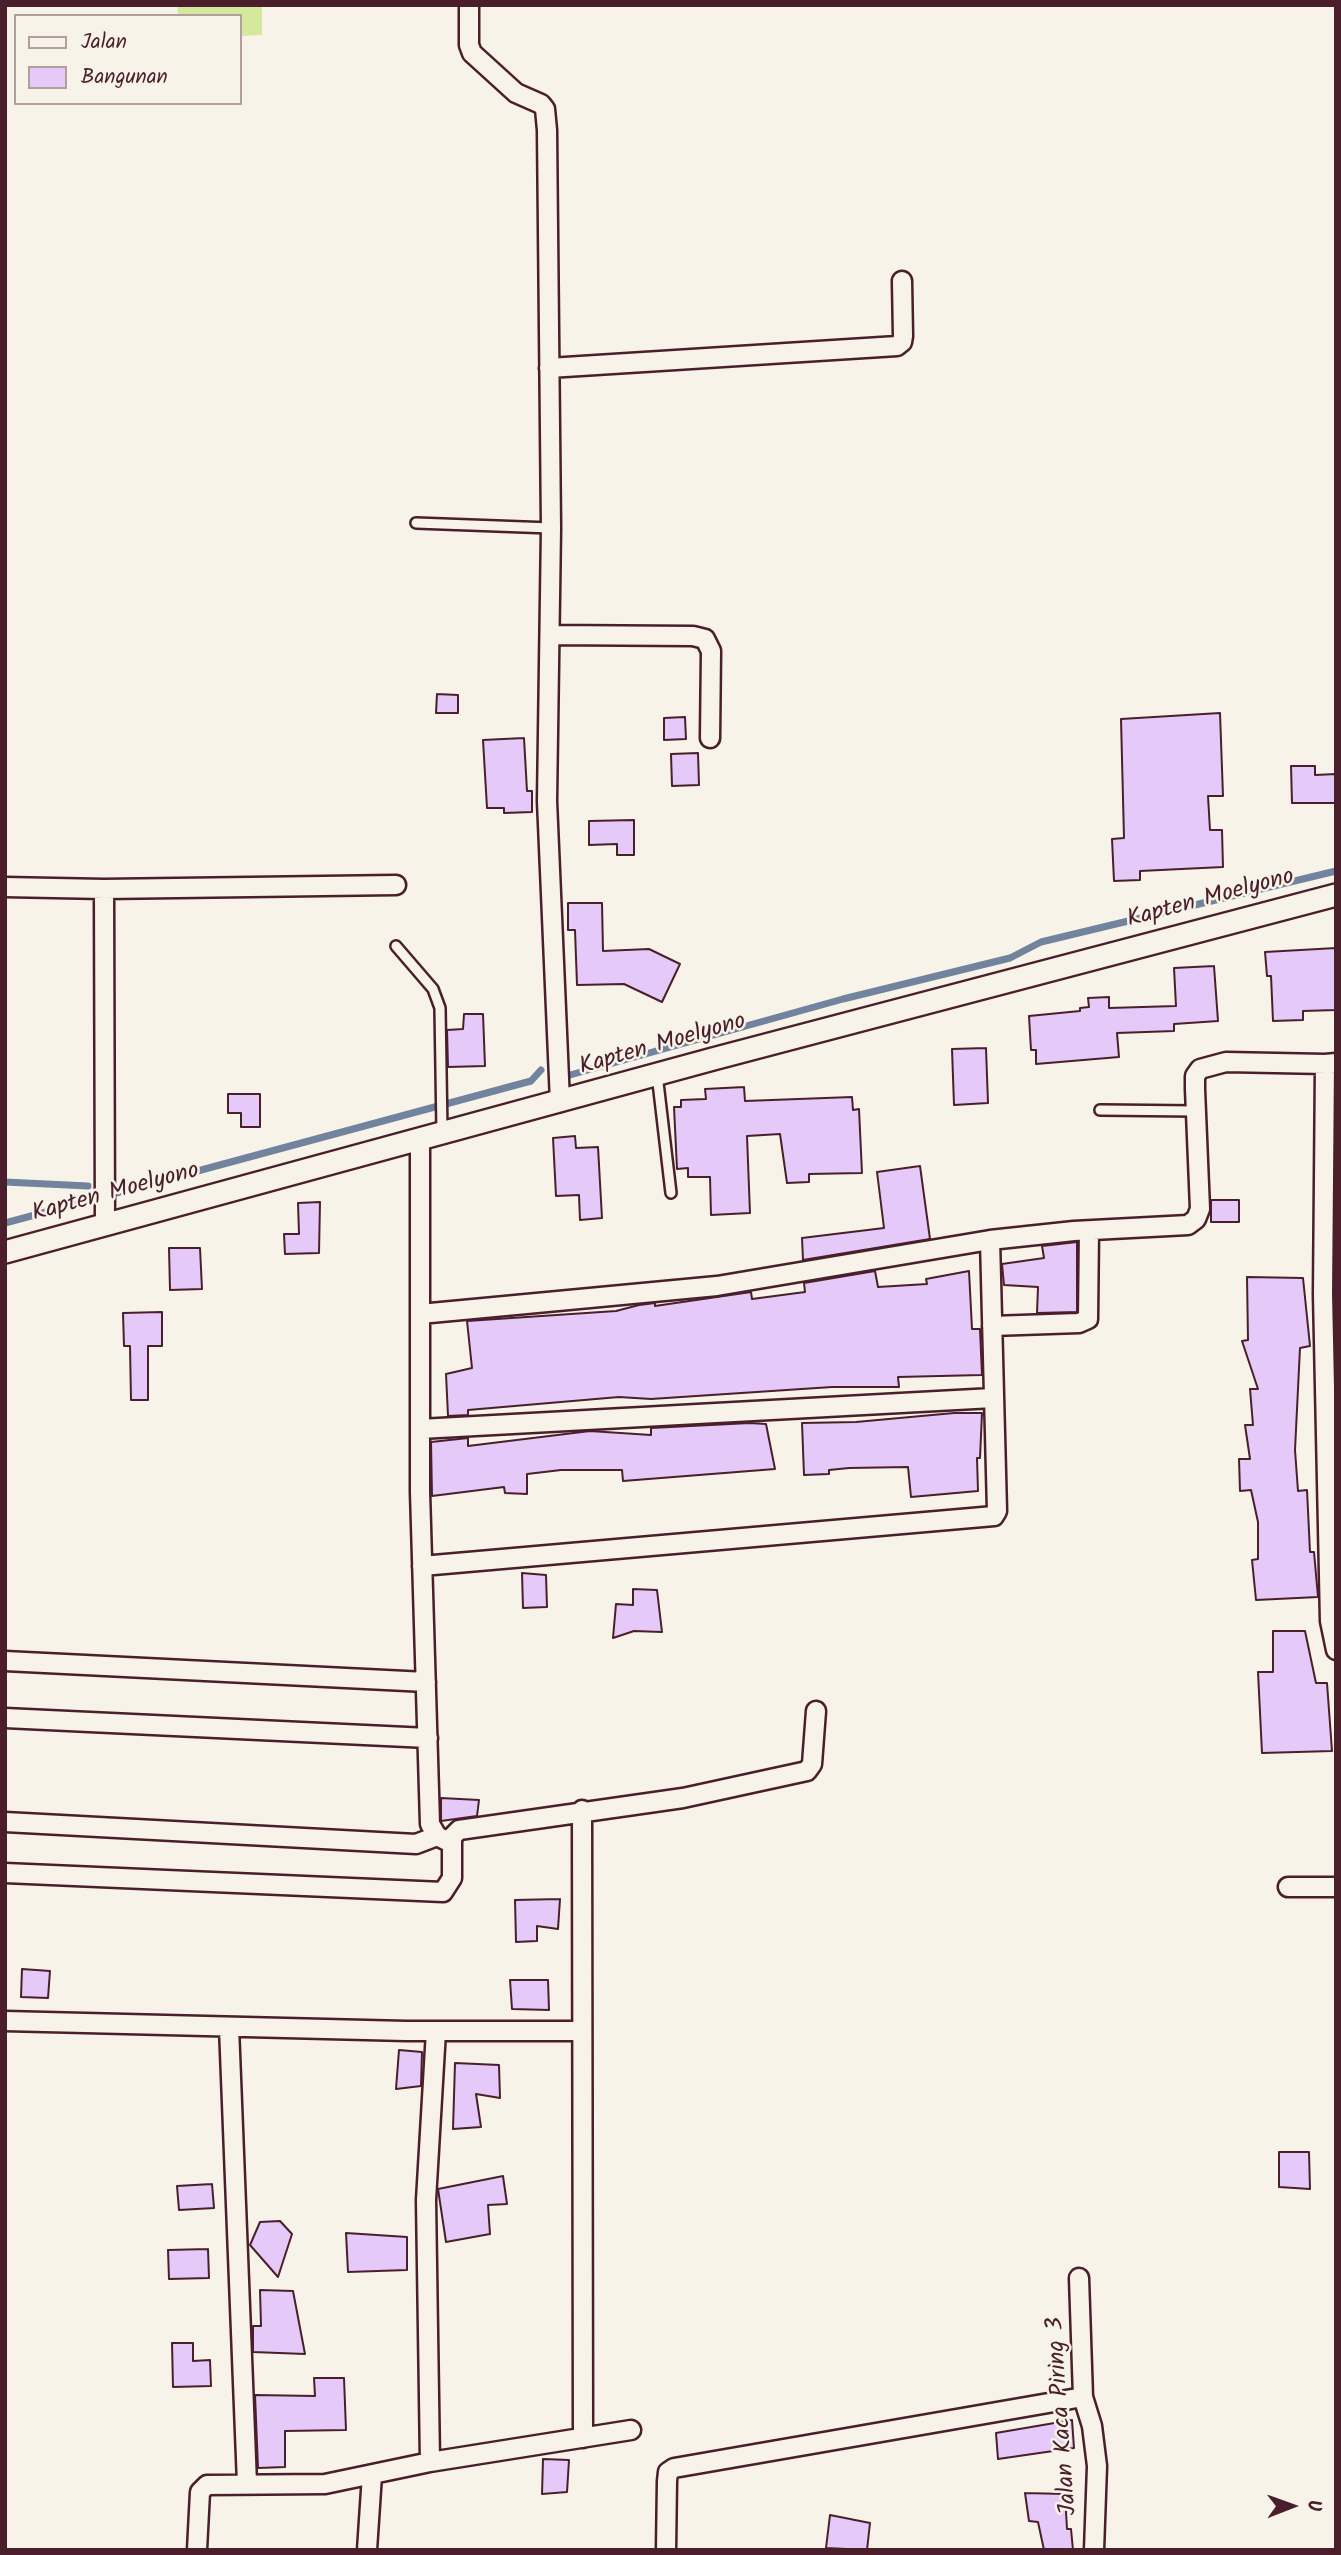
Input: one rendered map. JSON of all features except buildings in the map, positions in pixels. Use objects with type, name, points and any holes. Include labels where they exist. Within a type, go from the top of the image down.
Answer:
[{"type":"street","points":[[468,5],[468,45],[472,53],[516,93],[541,104],[545,109],[551,528],[547,801],[560,1102]]},
{"type":"street","points":[[549,368],[897,346],[902,342],[903,336],[902,281]]},
{"type":"street","points":[[550,635],[693,636],[705,639],[711,651],[710,738]]},
{"type":"street","points":[[5,887],[104,889],[396,885]]},
{"type":"street","points":[[104,889],[106,1224]]},
{"type":"street","name":"Kapten Moelyono","points":[[5,1252],[657,1074],[1336,895]]},
{"type":"street","points":[[420,1314],[717,1286],[990,1240],[1089,1230],[1188,1225],[1196,1219],[1200,1209],[1195,1076],[1200,1069],[1212,1064],[1330,1063],[1323,1294],[1330,1622],[1336,1650]]},
{"type":"street","points":[[5,1873],[437,1893],[449,1886],[444,1840],[430,1824],[422,1566],[420,1140]]},
{"type":"street","points":[[992,1326],[1079,1323],[1088,1319],[1089,1230]]},
{"type":"street","points":[[422,1566],[994,1516],[997,1511],[990,1240]]},
{"type":"street","points":[[420,1429],[993,1398]]},
{"type":"street","points":[[5,1661],[426,1682]]},
{"type":"street","points":[[5,1822],[416,1844],[444,1840],[459,1830],[683,1798],[807,1771],[812,1763],[816,1711]]},
{"type":"street","points":[[5,1718],[428,1738]]},
{"type":"street","points":[[582,1811],[583,2438]]},
{"type":"street","points":[[1288,1887],[1336,1887]]},
{"type":"street","points":[[5,2021],[436,2031],[581,2031]]},
{"type":"street","points":[[229,2026],[234,2213],[247,2484]]},
{"type":"street","points":[[430,2462],[426,2200],[436,2031]]},
{"type":"street","name":"Jalan Kaca Piring 3","points":[[1079,2278],[1083,2397],[1092,2427],[1097,2466],[1094,2550]]},
{"type":"street","points":[[666,2550],[667,2481],[668,2472],[674,2468],[1083,2397]]},
{"type":"street","points":[[197,2550],[200,2492],[207,2485],[325,2484],[430,2462],[631,2430]]},
{"type":"street","points":[[367,2550],[372,2475]]},
{"type":"lane","points":[[416,523],[551,528]]},
{"type":"lane","points":[[396,946],[433,989],[440,1008],[442,1134]]},
{"type":"lane","points":[[657,1074],[671,1193]]},
{"type":"lane","points":[[1100,1110],[1196,1111]]},
{"type":"green space","points":[[177,5],[262,5],[262,35],[242,36],[242,14],[178,14]]},
{"type":"waterway","points":[[570,1075],[843,999],[1010,958],[1041,942],[1336,871]]},
{"type":"waterway","points":[[116,1193],[531,1081],[541,1070]]},
{"type":"waterway","points":[[5,1182],[88,1186]]},
{"type":"waterway","points":[[5,1223],[87,1201]]}]
